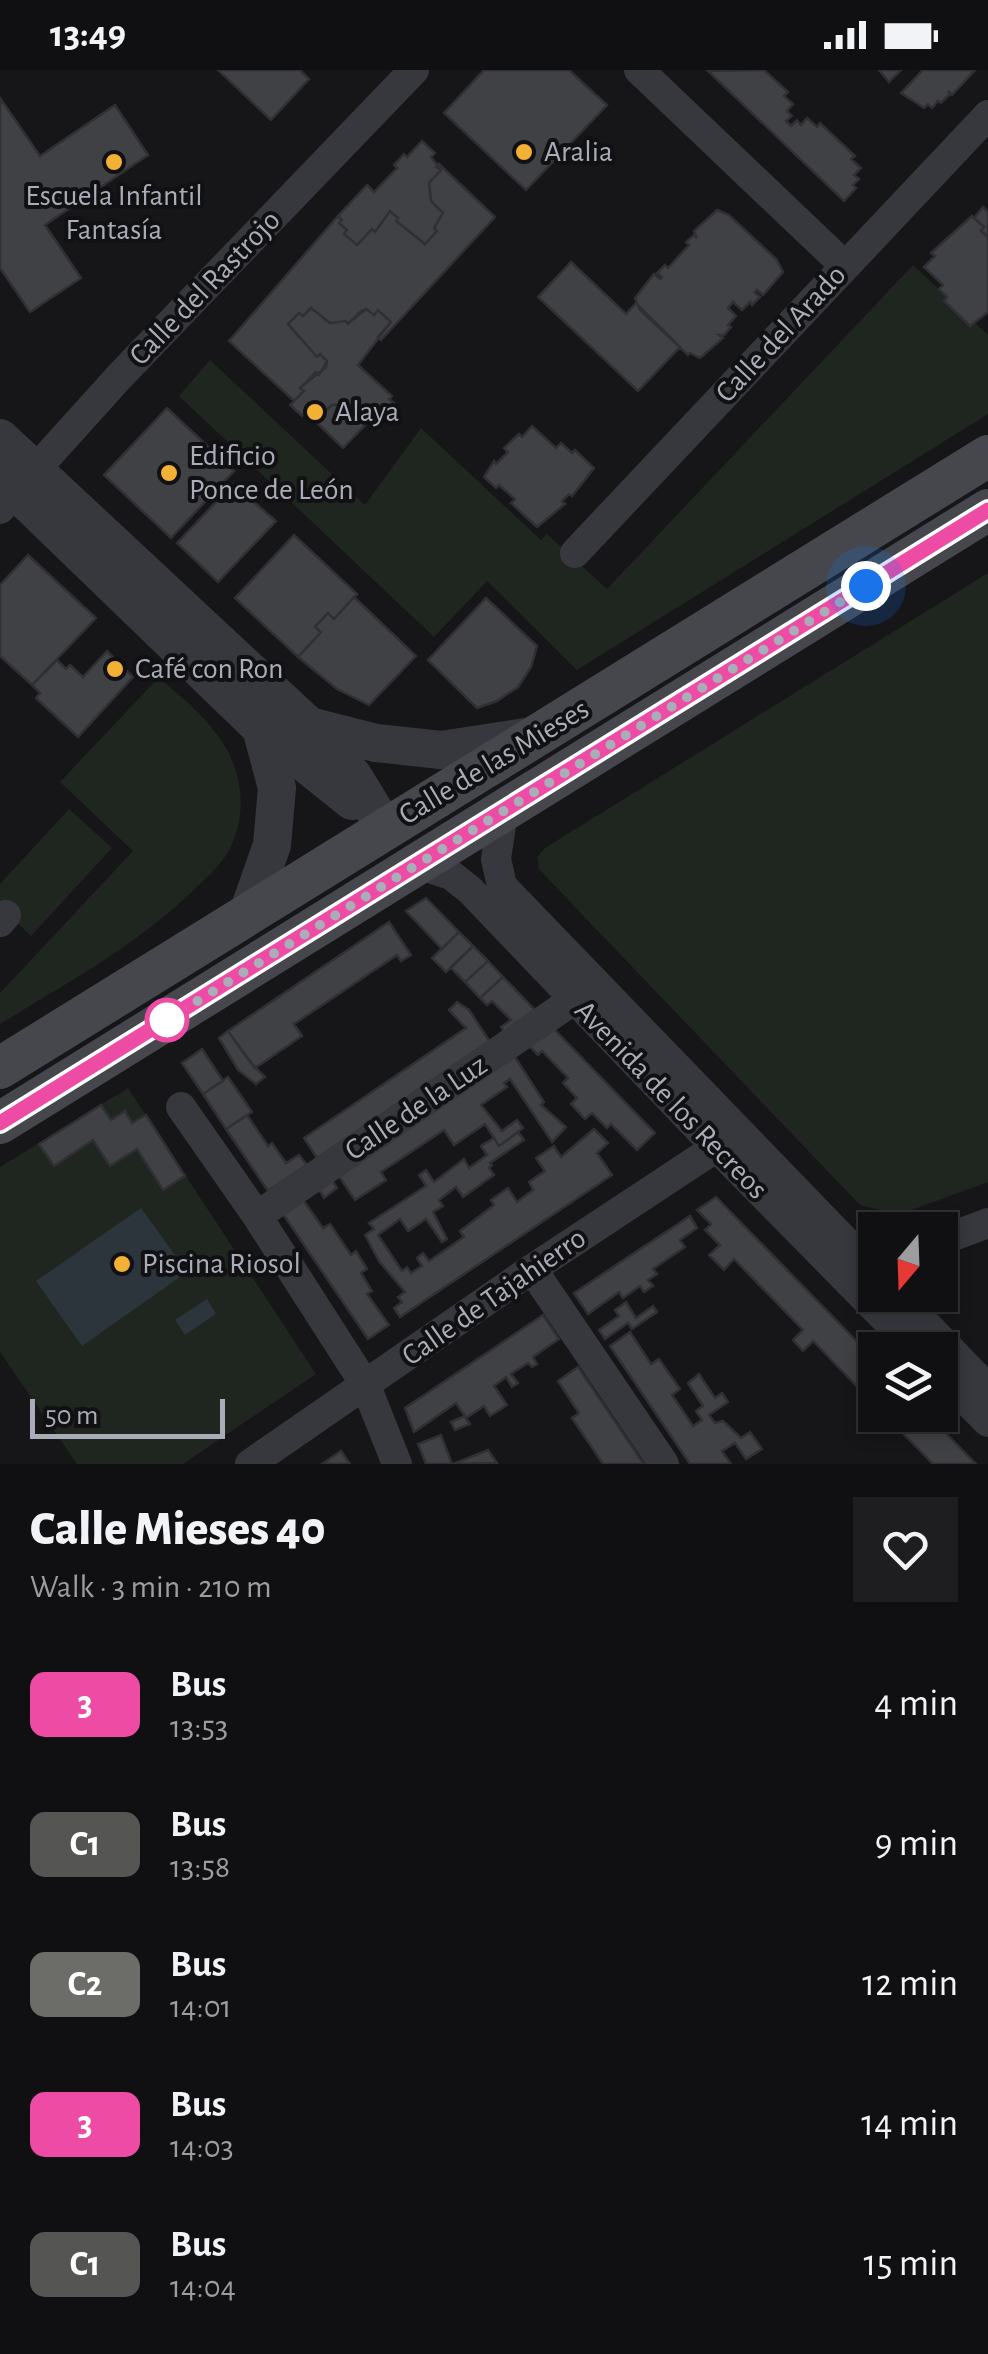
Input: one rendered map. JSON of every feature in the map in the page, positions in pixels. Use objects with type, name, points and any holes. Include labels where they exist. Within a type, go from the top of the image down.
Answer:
[{"type":"main road","name":"Calle de las Mieses","points":[[0,1068],[981,463]]},
{"type":"main road","name":"Calle de las Mieses","points":[[0,1123],[988,510]]},
{"type":"main road","points":[[0,1104],[370,870],[385,855],[385,828],[503,812]]},
{"type":"street","name":"Calle del Rastrojo","points":[[12,486],[414,70]]},
{"type":"street","points":[[639,70],[845,266]]},
{"type":"street","name":"Calle del Arado","points":[[574,554],[988,115]]},
{"type":"street","points":[[0,438],[12,486],[261,728],[385,828]]},
{"type":"street","points":[[12,486],[309,726],[353,776],[385,828]]},
{"type":"street","points":[[309,726],[376,744],[441,750],[536,736]]},
{"type":"street","points":[[248,914],[272,844],[277,788],[261,728]]},
{"type":"street","name":"Avenida de los Recreos","points":[[503,812],[496,859],[502,886],[728,1140]]},
{"type":"street","name":"Avenida de los Recreos","points":[[417,864],[451,875],[470,890],[575,1000],[858,1263]]},
{"type":"street","name":"Calle de la Luz","points":[[257,1216],[575,1000]]},
{"type":"street","points":[[181,1106],[366,1386],[396,1464]]},
{"type":"street","name":"Calle de Tajahierro","points":[[250,1464],[532,1269],[728,1140]]},
{"type":"street","points":[[958,1234],[988,1223]]},
{"type":"street","points":[[532,1269],[664,1464]]},
{"type":"street","points":[[914,1312],[988,1389]]},
{"type":"street","points":[[958,1392],[988,1422]]},
{"type":"shaded area","points":[[913,265],[988,335],[988,414],[577,670],[487,581],[434,637],[179,396],[210,360],[365,505],[421,428],[541,540],[547,534],[607,589]]},
{"type":"shaded area","points":[[988,573],[988,1182],[906,1212],[860,1205],[539,869],[537,857],[545,848]]},
{"type":"shaded area","points":[[159,677],[212,728],[232,760],[241,799],[238,825],[229,850],[211,873],[154,925],[0,1024],[0,993],[133,851],[60,782]]},
{"type":"shaded area","points":[[69,809],[112,848],[31,936],[0,907],[0,884]]},
{"type":"shaded area","name":"Piscina Riosol","points":[[128,1088],[316,1374],[183,1464],[77,1464],[0,1352],[0,1167]]},
{"type":"shaded area","points":[[141,1208],[187,1272],[82,1346],[36,1281]]},
{"type":"shaded area","points":[[207,1299],[216,1314],[185,1335],[175,1320]]},
{"type":"building","points":[[218,70],[300,70],[309,79],[271,120]]},
{"type":"building","name":"Aralia","points":[[484,70],[569,70],[607,105],[526,190],[444,113]]},
{"type":"building","points":[[764,70],[788,92],[784,96],[793,104],[787,111],[792,116],[786,121],[791,126],[797,120],[801,125],[807,118],[817,127],[820,123],[855,156],[851,159],[861,168],[854,175],[859,179],[844,201],[708,71]]},
{"type":"building","points":[[879,70],[901,70],[889,82]]},
{"type":"building","points":[[923,70],[975,70],[952,95],[948,91],[950,94],[941,103],[924,108],[901,93]]},
{"type":"building","points":[[0,98],[40,156],[115,105],[148,155],[45,225],[81,278],[30,312],[0,268]]},
{"type":"building","points":[[422,141],[435,153],[431,157],[441,170],[429,183],[431,201],[443,213],[434,228],[437,231],[425,244],[396,221],[398,218],[390,211],[375,232],[372,229],[357,245],[344,234],[347,230],[338,216],[367,185],[374,192],[397,168],[394,165],[404,154],[407,157]]},
{"type":"building","points":[[439,164],[495,217],[381,340],[378,337],[391,322],[378,310],[374,315],[366,309],[361,311],[348,324],[330,323],[311,308],[303,316],[299,313],[288,324],[317,357],[320,354],[327,361],[319,375],[316,372],[300,388],[304,391],[294,401],[229,341],[338,216],[347,230],[344,234],[357,245],[372,229],[375,232],[390,211],[398,218],[396,221],[425,244],[437,231],[434,228],[443,213],[431,201],[429,183],[441,170],[436,167]]},
{"type":"building","points":[[983,207],[988,212],[988,237],[974,218]]},
{"type":"building","points":[[717,210],[729,215],[777,260],[783,272],[763,295],[755,292],[760,297],[752,305],[750,302],[742,310],[733,302],[728,308],[736,316],[728,325],[731,327],[700,358],[688,355],[640,310],[635,298],[654,274],[662,277],[657,273],[665,265],[668,268],[694,235],[697,238],[694,231]]},
{"type":"building","points":[[972,216],[988,237],[988,312],[970,326],[944,301],[947,297],[939,289],[943,285],[924,267],[935,256],[931,253]]},
{"type":"building","points":[[571,262],[626,314],[636,303],[680,347],[638,391],[538,297]]},
{"type":"building","points":[[311,308],[330,323],[348,324],[366,309],[374,315],[378,310],[391,322],[358,365],[392,396],[389,399],[394,403],[382,416],[377,412],[370,420],[364,419],[349,404],[332,405],[314,420],[290,405],[304,391],[300,388],[326,367],[327,361],[320,354],[317,357],[288,324]]},
{"type":"building","points":[[349,404],[370,420],[343,448],[314,420],[332,405]]},
{"type":"building","name":"Edificio Ponce de León","points":[[167,408],[234,471],[171,538],[104,475]]},
{"type":"building","points":[[532,426],[556,448],[561,443],[572,453],[575,450],[594,468],[572,496],[569,494],[562,501],[565,504],[537,527],[511,503],[515,499],[484,477],[494,461],[496,464],[508,452],[504,448]]},
{"type":"building","points":[[233,484],[276,521],[218,582],[177,543]]},
{"type":"building","points":[[294,535],[357,594],[334,619],[328,613],[315,627],[321,632],[298,657],[235,598]]},
{"type":"building","points":[[28,555],[96,618],[32,685],[0,656],[0,585]]},
{"type":"building","points":[[354,597],[416,656],[369,705],[337,689],[298,657],[321,632],[315,627],[328,613],[334,619]]},
{"type":"building","points":[[486,598],[537,646],[531,667],[518,687],[477,708],[428,660]]},
{"type":"building","points":[[107,651],[133,677],[78,737],[36,698],[40,693],[32,685],[57,660],[83,677]]},
{"type":"building","points":[[426,898],[459,932],[442,949],[406,911]]},
{"type":"building","points":[[389,922],[411,955],[401,961],[397,955],[294,1024],[302,1036],[255,1068],[228,1031]]},
{"type":"building","points":[[459,932],[473,946],[446,972],[432,958]]},
{"type":"building","points":[[473,946],[488,961],[465,982],[451,968]]},
{"type":"building","points":[[488,961],[503,977],[480,998],[465,982]]},
{"type":"building","points":[[503,977],[536,1011],[504,1032],[501,1027],[511,1020],[492,1001],[487,1005],[480,998]]},
{"type":"building","points":[[457,1002],[469,1010],[490,1042],[313,1161],[317,1158],[304,1138],[466,1028],[449,1010]]},
{"type":"building","points":[[552,1027],[655,1133],[637,1150],[611,1124],[607,1128],[592,1113],[585,1119],[571,1104],[577,1098],[563,1083],[568,1078],[542,1051],[538,1055],[527,1044]]},
{"type":"building","points":[[228,1031],[265,1077],[256,1084],[238,1070],[219,1038]]},
{"type":"building","points":[[202,1049],[223,1081],[203,1094],[182,1063]]},
{"type":"building","points":[[513,1054],[544,1102],[541,1105],[566,1127],[552,1142],[510,1079],[504,1083],[507,1087],[481,1105],[502,1131],[517,1120],[523,1128],[499,1146],[485,1124],[454,1145],[444,1130],[381,1172],[386,1180],[355,1200],[337,1173]]},
{"type":"building","points":[[228,1077],[252,1112],[226,1129],[203,1094]]},
{"type":"building","points":[[101,1105],[111,1120],[125,1111],[132,1123],[146,1115],[185,1176],[163,1190],[137,1149],[110,1166],[93,1140],[54,1166],[39,1144]]},
{"type":"building","points":[[247,1115],[268,1146],[272,1143],[286,1163],[299,1155],[307,1165],[268,1191],[226,1129]]},
{"type":"building","points":[[594,1129],[608,1143],[597,1153],[612,1175],[400,1317],[394,1308],[402,1302],[398,1297],[405,1292],[379,1261],[365,1235],[374,1229],[369,1223],[426,1186],[419,1175],[426,1170],[434,1182],[464,1159],[469,1168],[487,1155],[481,1146],[494,1138],[499,1146],[518,1132],[524,1140],[490,1163],[494,1175],[463,1197],[456,1187],[439,1200],[443,1206],[433,1212],[447,1239],[442,1242],[426,1219],[408,1231],[400,1219],[378,1235],[402,1271],[407,1267],[411,1273],[422,1266],[417,1258],[423,1253],[429,1261],[464,1237],[460,1231],[494,1205],[491,1200],[508,1188],[517,1202],[533,1190],[529,1182],[545,1171],[536,1158],[554,1146],[561,1157]]},
{"type":"building","points":[[330,1177],[337,1188],[324,1198],[317,1186]]},
{"type":"building","points":[[301,1197],[323,1228],[330,1224],[351,1255],[356,1251],[367,1269],[361,1273],[372,1291],[367,1294],[389,1325],[368,1339],[281,1211]]},
{"type":"building","points":[[716,1197],[858,1343],[858,1387],[813,1341],[803,1351],[793,1340],[803,1330],[734,1259],[724,1270],[709,1255],[720,1245],[705,1230],[711,1224],[697,1210]]},
{"type":"building","points":[[690,1216],[697,1228],[680,1240],[685,1247],[653,1269],[657,1274],[648,1280],[653,1286],[644,1292],[640,1286],[623,1298],[619,1292],[588,1314],[574,1293]]},
{"type":"building","points":[[626,1302],[636,1318],[653,1306],[657,1312],[632,1329],[628,1323],[605,1339],[599,1330],[619,1316],[615,1310]]},
{"type":"building","points":[[543,1315],[559,1339],[533,1357],[537,1364],[532,1367],[528,1363],[511,1374],[518,1383],[512,1387],[506,1377],[494,1386],[507,1405],[490,1416],[484,1406],[466,1418],[470,1424],[455,1430],[451,1422],[465,1416],[456,1403],[414,1432],[405,1408]]},
{"type":"building","points":[[630,1332],[651,1364],[659,1359],[680,1389],[672,1395],[693,1426],[702,1420],[696,1411],[703,1406],[688,1383],[699,1374],[715,1398],[722,1393],[728,1402],[709,1415],[715,1423],[723,1421],[741,1438],[750,1432],[762,1449],[746,1459],[735,1443],[722,1451],[731,1464],[690,1464],[610,1346]]},
{"type":"building","points":[[578,1367],[644,1464],[603,1464],[572,1418],[579,1413],[558,1381]]},
{"type":"building","points":[[902,1432],[945,1432],[976,1464],[933,1464]]},
{"type":"building","points":[[441,1435],[452,1464],[426,1464],[418,1444]]},
{"type":"building","points":[[488,1450],[497,1463],[453,1464]]},
{"type":"building","points":[[341,1451],[350,1464],[322,1464]]},
{"type":"bus line","name":"3","points":[[0,1123],[988,510]]},
{"type":"place","name":"Aralia","points":[[524,152]]},
{"type":"place","name":"Escuela Infantil Fantasía","points":[[114,162]]},
{"type":"place","name":"Alaya","points":[[315,412]]},
{"type":"place","name":"Edificio Ponce de León","points":[[169,473]]},
{"type":"place","name":"Café con Ron","points":[[115,669]]},
{"type":"place","name":"Piscina Riosol","points":[[122,1264]]},
{"type":"route","points":[[167,1020],[866,586]]}]
